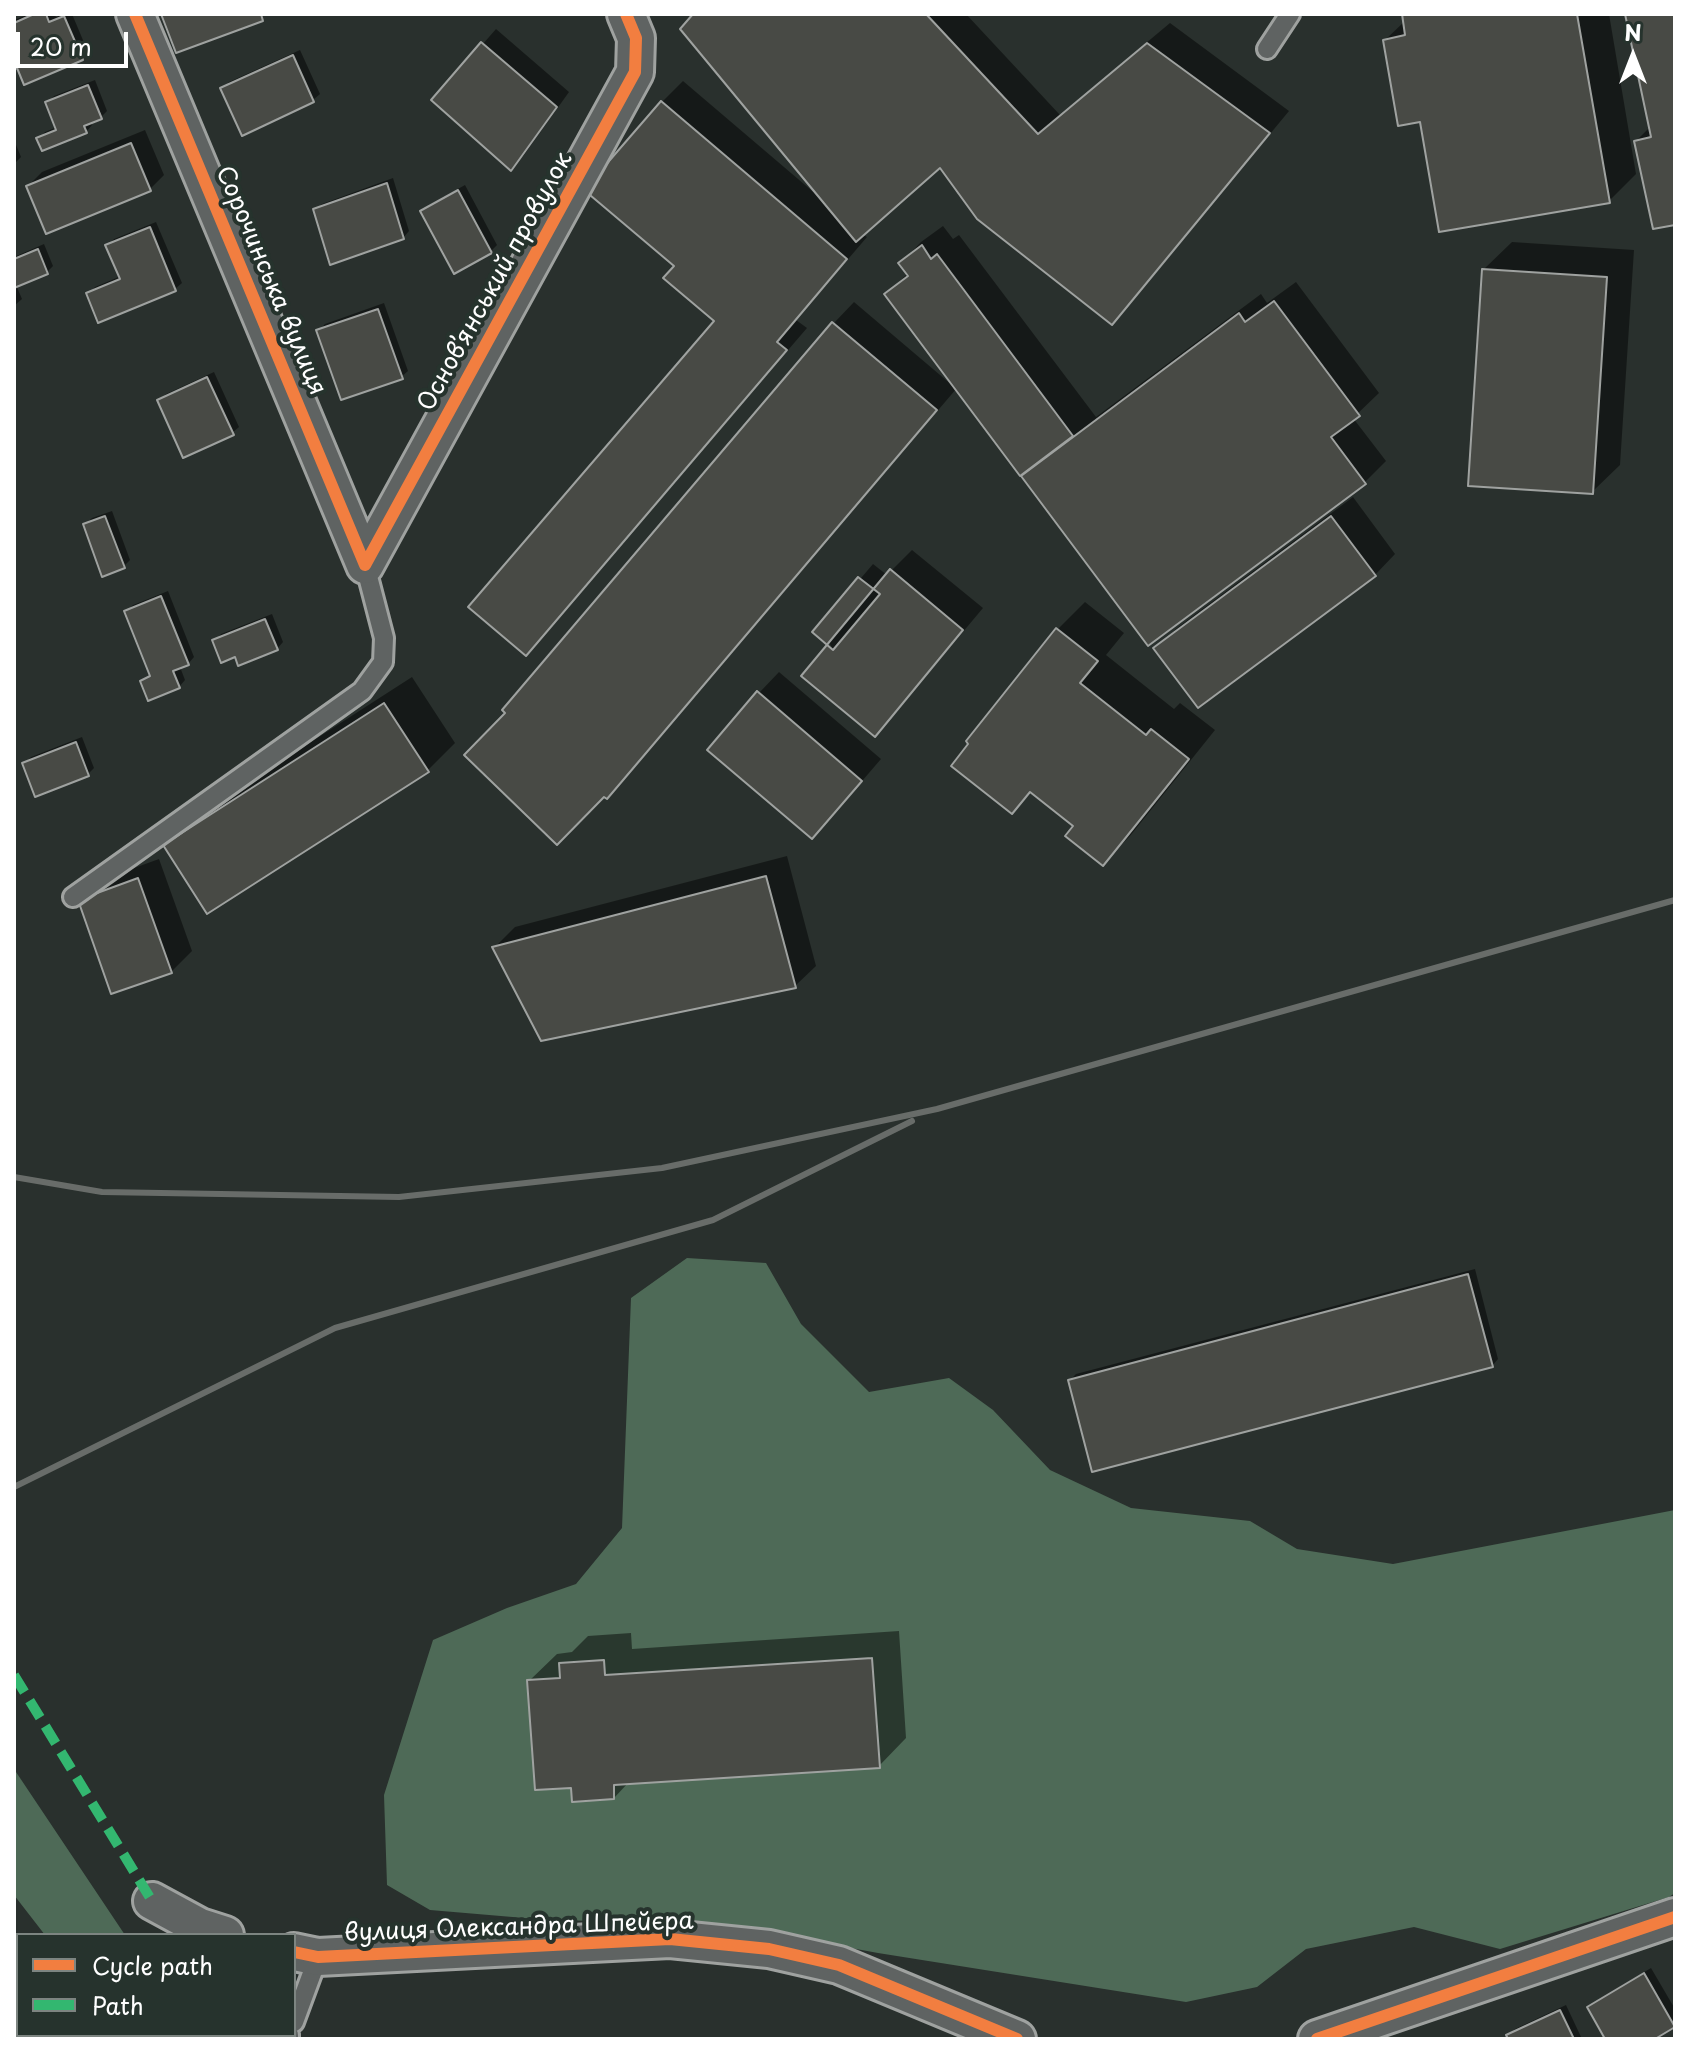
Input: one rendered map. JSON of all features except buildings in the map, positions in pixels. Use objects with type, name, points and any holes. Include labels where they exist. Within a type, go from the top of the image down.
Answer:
[{"type":"street","name":"Сорочинська вулиця","points":[[135,14],[365,565]]},
{"type":"street","name":"Основ’янський провулок","points":[[365,565],[635,72],[636,38],[626,14]]},
{"type":"street","points":[[152,1901],[200,1927],[219,1933]]},
{"type":"street","points":[[1317,2039],[1675,1917]]},
{"type":"street","name":"вулиця Олександра Шпейєра","points":[[306,1955],[670,1939],[769,1949],[839,1965],[1017,2039]]},
{"type":"lane","points":[[1267,49],[1290,14]]},
{"type":"lane","points":[[73,897],[362,691],[383,662],[384,638],[365,565]]},
{"type":"lane","points":[[296,2011],[306,1955]]},
{"type":"green space","points":[[687,1258],[766,1263],[801,1324],[869,1392],[949,1378],[993,1410],[1050,1470],[1131,1508],[1250,1521],[1297,1549],[1393,1564],[1675,1510],[1675,1893],[1500,1949],[1414,1927],[1306,1949],[1257,1987],[1186,2002],[878,1953],[731,1926],[536,1919],[430,1910],[387,1885],[384,1795],[433,1640],[507,1608],[576,1584],[622,1528],[631,1298]]},
{"type":"green space","points":[[14,1769],[124,1933],[43,1933],[14,1895]]},
{"type":"water","points":[[14,1943],[16,2037],[85,2039],[14,2039]]},
{"type":"railway","points":[[14,1177],[102,1192],[399,1197],[662,1168],[937,1109],[1675,900]]},
{"type":"railway","points":[[14,1487],[335,1328],[713,1220],[912,1121]]},
{"type":"marked path","points":[[14,1675],[152,1901]]},
{"type":"cycle path","points":[[135,14],[365,565]]},
{"type":"cycle path","points":[[365,565],[635,72],[636,38],[626,14]]},
{"type":"cycle path","points":[[1317,2039],[1675,1917]]},
{"type":"cycle path","points":[[296,1952],[318,1957],[670,1939],[769,1949],[839,1965],[1017,2039]]}]
